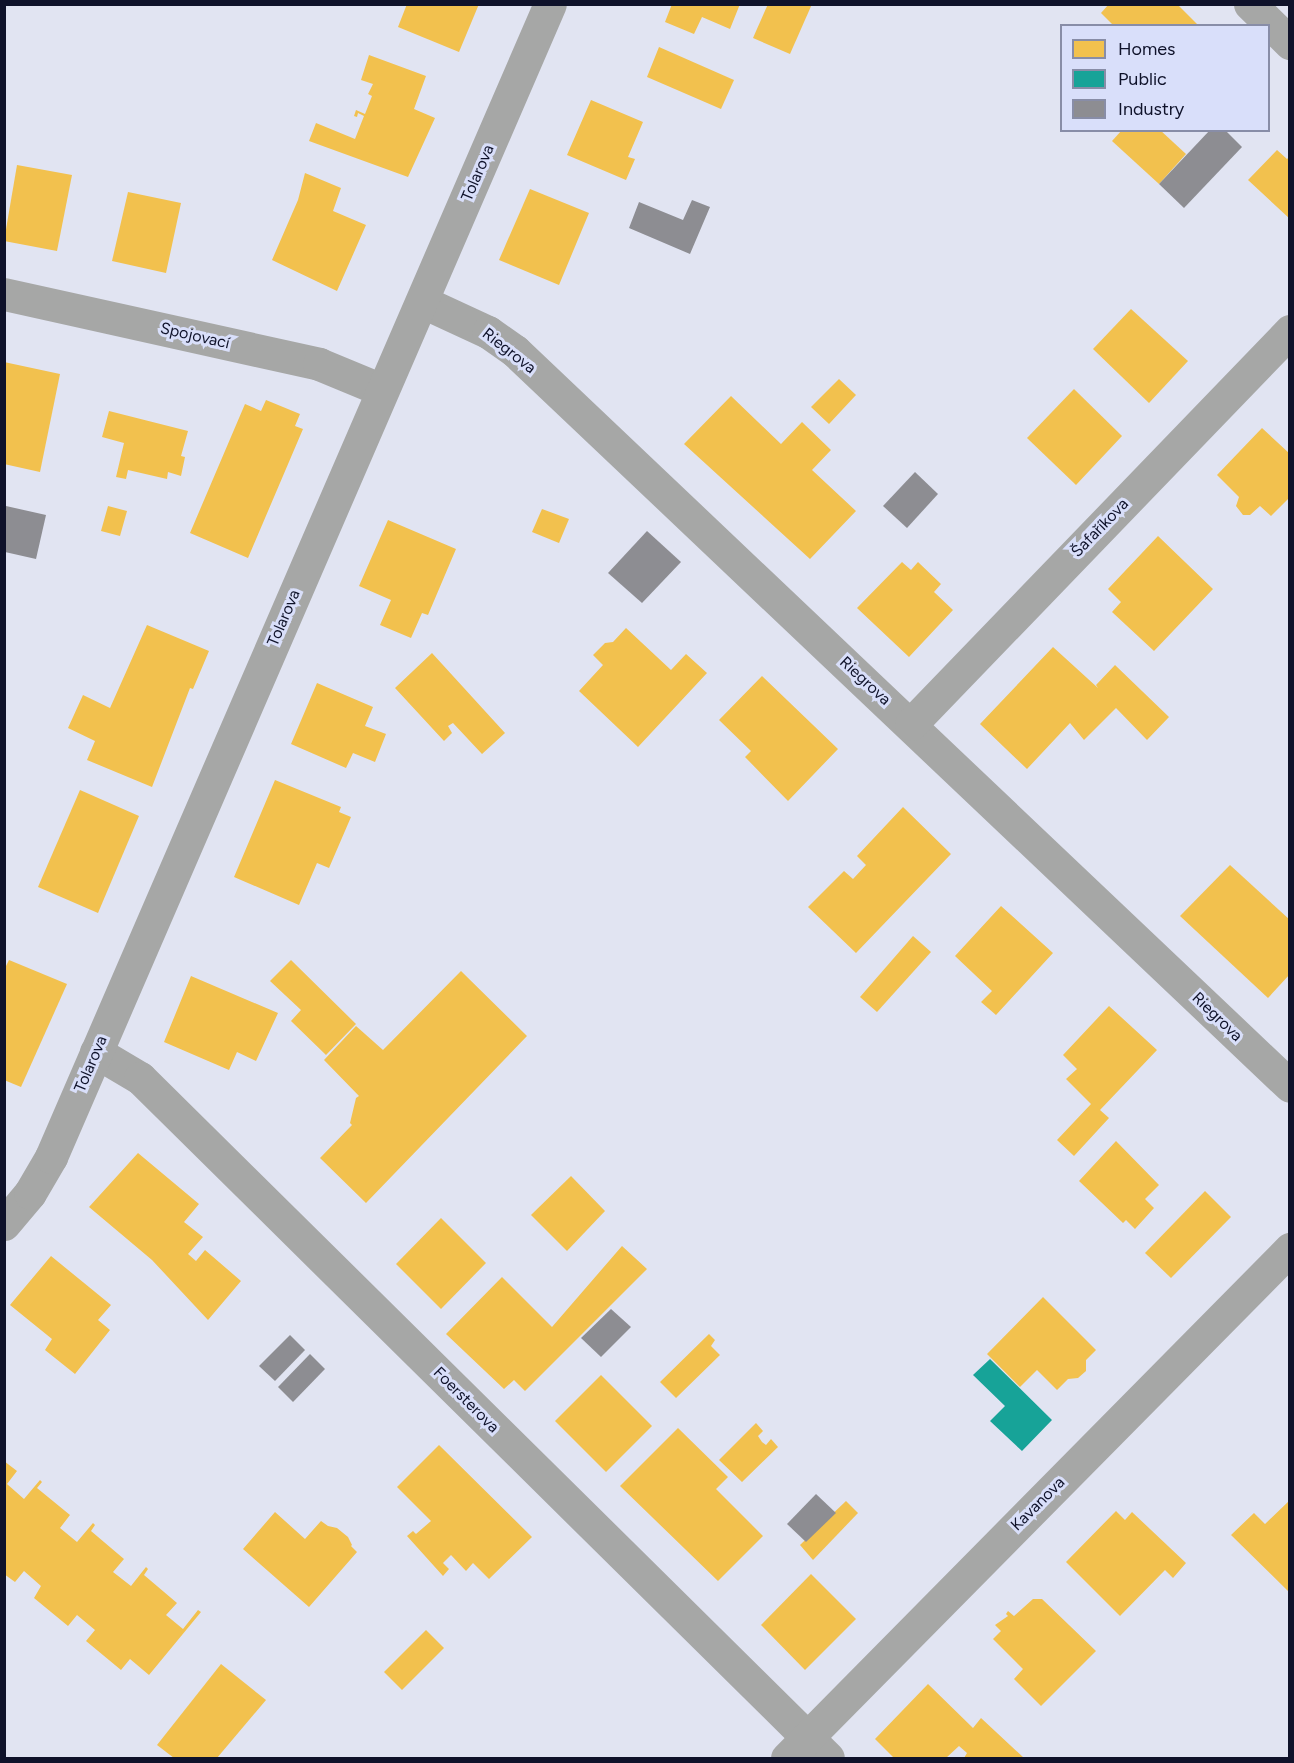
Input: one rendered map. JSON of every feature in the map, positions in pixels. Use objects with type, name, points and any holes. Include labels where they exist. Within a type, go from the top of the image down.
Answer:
[{"type":"street","name":"Tolarova","points":[[4,1224],[41,1176],[382,390],[423,302],[550,4]]},
{"type":"street","points":[[1250,4],[1290,43]]},
{"type":"street","name":"Spojovací","points":[[4,294],[319,364],[382,390]]},
{"type":"street","name":"Riegrova","points":[[423,302],[488,332],[515,351],[911,724],[1290,1086]]},
{"type":"street","name":"Šafaříkova","points":[[911,724],[1290,331]]},
{"type":"street","name":"Foersterova","points":[[96,1052],[140,1078],[808,1752]]},
{"type":"street","name":"Kavanova","points":[[808,1752],[1290,1249]]},
{"type":"building: Homes","points":[[407,4],[479,4],[459,52],[398,27]]},
{"type":"building: Homes","points":[[672,4],[740,4],[730,29],[702,17],[694,34],[665,22]]},
{"type":"building: Homes","points":[[768,4],[812,4],[790,54],[753,38]]},
{"type":"building: Homes","points":[[1109,4],[1177,4],[1197,24],[1112,24],[1101,13]]},
{"type":"building: Homes","points":[[659,47],[734,80],[721,109],[647,77]]},
{"type":"building: Homes","points":[[369,55],[426,76],[414,109],[435,118],[408,177],[309,141],[316,123],[355,139],[364,116],[358,113],[357,117],[354,116],[356,110],[365,114],[372,96],[368,94],[373,84],[361,80]]},
{"type":"building: Homes","points":[[591,100],[643,122],[628,157],[635,159],[626,180],[567,155]]},
{"type":"building: Homes","points":[[1120,132],[1162,132],[1186,154],[1159,184],[1112,141]]},
{"type":"building: Homes","points":[[1277,150],[1287,159],[1290,156],[1290,219],[1248,180]]},
{"type":"building: Homes","points":[[17,165],[72,175],[57,251],[4,241]]},
{"type":"building: Homes","points":[[305,173],[341,188],[333,211],[366,225],[337,291],[272,260],[298,200]]},
{"type":"building: Homes","points":[[530,189],[589,213],[559,285],[499,260]]},
{"type":"building: Homes","points":[[128,192],[181,203],[166,273],[112,261]]},
{"type":"building: Homes","points":[[1131,309],[1188,361],[1149,403],[1093,349]]},
{"type":"building: Homes","points":[[4,362],[60,374],[40,472],[4,464]]},
{"type":"building: Homes","points":[[839,379],[856,395],[829,424],[811,407]]},
{"type":"building: Homes","points":[[1074,389],[1122,436],[1076,485],[1027,438]]},
{"type":"building: Homes","points":[[731,396],[781,444],[802,422],[831,450],[812,470],[856,511],[810,559],[684,444]]},
{"type":"building: Homes","points":[[266,400],[300,414],[295,426],[303,429],[248,558],[190,533],[245,404],[261,411]]},
{"type":"building: Homes","points":[[109,411],[188,431],[181,456],[185,457],[181,476],[168,472],[167,479],[128,470],[126,479],[116,477],[124,443],[102,437]]},
{"type":"building: Homes","points":[[1262,428],[1290,454],[1290,497],[1271,516],[1260,506],[1250,515],[1243,515],[1236,506],[1239,497],[1217,475]]},
{"type":"building: Homes","points":[[108,506],[127,511],[120,536],[101,531]]},
{"type":"building: Homes","points":[[542,509],[569,519],[559,543],[532,532]]},
{"type":"building: Homes","points":[[388,520],[456,549],[428,615],[422,613],[411,638],[380,625],[391,600],[359,586]]},
{"type":"building: Homes","points":[[1158,536],[1213,589],[1154,651],[1112,612],[1121,602],[1108,589]]},
{"type":"building: Homes","points":[[902,562],[911,570],[918,562],[941,584],[934,592],[953,610],[909,657],[857,608]]},
{"type":"building: Homes","points":[[147,625],[209,651],[193,689],[190,688],[152,787],[87,760],[95,741],[68,728],[83,695],[110,708]]},
{"type":"building: Homes","points":[[626,628],[671,670],[686,654],[707,673],[638,747],[579,691],[603,665],[593,655],[605,643],[613,642]]},
{"type":"building: Homes","points":[[1053,647],[1098,688],[1096,685],[1115,665],[1169,717],[1147,740],[1116,708],[1084,740],[1070,723],[1027,769],[980,724]]},
{"type":"building: Homes","points":[[432,653],[505,733],[482,754],[453,723],[448,726],[452,733],[444,741],[395,688]]},
{"type":"building: Homes","points":[[762,676],[838,749],[788,801],[745,757],[751,751],[719,720]]},
{"type":"building: Homes","points":[[317,683],[373,707],[365,726],[386,734],[375,762],[353,753],[346,768],[291,744]]},
{"type":"building: Homes","points":[[275,780],[341,807],[339,812],[351,817],[329,868],[317,863],[299,905],[234,877]]},
{"type":"building: Homes","points":[[80,790],[139,816],[98,913],[38,887]]},
{"type":"building: Homes","points":[[903,807],[951,854],[856,953],[808,907],[844,871],[853,879],[866,865],[857,856]]},
{"type":"building: Homes","points":[[1230,865],[1290,920],[1290,974],[1268,998],[1180,916]]},
{"type":"building: Homes","points":[[1001,906],[1053,953],[996,1015],[981,1002],[992,991],[955,956]]},
{"type":"building: Homes","points":[[913,936],[931,952],[877,1012],[860,997]]},
{"type":"building: Homes","points":[[9,960],[67,984],[21,1087],[4,1080],[4,970]]},
{"type":"building: Homes","points":[[291,960],[356,1024],[326,1055],[291,1021],[301,1010],[270,981]]},
{"type":"building: Homes","points":[[461,971],[527,1036],[366,1203],[320,1158],[352,1125],[350,1123],[356,1098],[359,1096],[324,1060],[356,1026],[383,1050]]},
{"type":"building: Homes","points":[[191,976],[278,1013],[256,1061],[237,1052],[229,1070],[164,1042]]},
{"type":"building: Homes","points":[[1109,1006],[1157,1050],[1100,1110],[1109,1118],[1074,1156],[1057,1140],[1091,1104],[1066,1079],[1077,1069],[1063,1055]]},
{"type":"building: Homes","points":[[1116,1141],[1159,1185],[1145,1199],[1154,1208],[1135,1229],[1126,1220],[1123,1223],[1079,1181]]},
{"type":"building: Homes","points":[[138,1153],[199,1204],[184,1222],[203,1237],[188,1254],[196,1261],[205,1250],[241,1281],[208,1320],[152,1260],[89,1207]]},
{"type":"building: Homes","points":[[571,1176],[605,1211],[567,1251],[531,1215]]},
{"type":"building: Homes","points":[[1205,1191],[1231,1217],[1171,1278],[1145,1253]]},
{"type":"building: Homes","points":[[441,1218],[486,1263],[441,1309],[396,1264]]},
{"type":"building: Homes","points":[[622,1246],[647,1269],[525,1391],[514,1380],[504,1389],[446,1334],[502,1277],[552,1327]]},
{"type":"building: Homes","points":[[51,1256],[111,1305],[98,1320],[110,1330],[75,1374],[45,1350],[52,1339],[10,1305]]},
{"type":"building: Homes","points":[[1043,1297],[1096,1350],[1086,1360],[1086,1371],[1078,1378],[1068,1379],[1057,1390],[1037,1370],[1020,1387],[987,1354]]},
{"type":"building: Homes","points":[[709,1334],[715,1340],[711,1346],[720,1355],[676,1398],[660,1382]]},
{"type":"building: Homes","points":[[601,1375],[652,1426],[606,1472],[555,1421]]},
{"type":"building: Homes","points":[[756,1423],[763,1431],[758,1436],[762,1442],[766,1445],[771,1439],[778,1447],[742,1482],[719,1460]]},
{"type":"building: Homes","points":[[678,1428],[728,1477],[716,1489],[763,1536],[718,1581],[620,1486]]},
{"type":"building: Homes","points":[[439,1445],[532,1537],[489,1579],[473,1563],[466,1571],[451,1555],[443,1563],[449,1569],[443,1576],[407,1536],[413,1531],[416,1534],[431,1521],[397,1487]]},
{"type":"building: Homes","points":[[4,1461],[17,1471],[7,1484],[24,1499],[40,1480],[42,1482],[37,1488],[70,1515],[60,1528],[77,1542],[93,1523],[95,1525],[91,1531],[124,1559],[113,1572],[131,1586],[146,1567],[148,1569],[144,1575],[177,1603],[166,1615],[183,1629],[198,1610],[201,1612],[149,1675],[130,1659],[121,1670],[86,1641],[95,1630],[77,1615],[68,1626],[34,1598],[41,1586],[24,1571],[15,1582],[4,1574]]},
{"type":"building: Homes","points":[[1290,1500],[1290,1593],[1231,1535],[1254,1513],[1265,1524]]},
{"type":"building: Homes","points":[[846,1501],[858,1513],[813,1560],[800,1545]]},
{"type":"building: Homes","points":[[1116,1511],[1125,1520],[1132,1512],[1186,1563],[1173,1578],[1165,1570],[1120,1616],[1066,1562]]},
{"type":"building: Homes","points":[[275,1512],[305,1539],[321,1521],[337,1528],[348,1537],[351,1546],[357,1552],[309,1607],[243,1549]]},
{"type":"building: Homes","points":[[811,1574],[856,1619],[805,1670],[761,1625]]},
{"type":"building: Homes","points":[[1033,1599],[1042,1599],[1096,1651],[1041,1706],[1014,1679],[1023,1669],[993,1639],[1001,1631],[995,1625],[1008,1616],[1006,1614],[1008,1611],[1014,1616]]},
{"type":"building: Homes","points":[[426,1630],[444,1648],[402,1690],[384,1672]]},
{"type":"building: Homes","points":[[221,1664],[266,1700],[217,1758],[174,1758],[157,1745]]},
{"type":"building: Homes","points":[[928,1684],[973,1728],[981,1718],[1024,1758],[964,1758],[967,1753],[959,1746],[946,1758],[894,1758],[875,1739]]},
{"type":"building: Public","points":[[990,1359],[1052,1420],[1022,1451],[990,1421],[1005,1406],[973,1375]]},
{"type":"building: Industry","points":[[1208,132],[1227,132],[1242,147],[1184,208],[1159,184]]},
{"type":"building: Industry","points":[[692,200],[710,207],[690,254],[629,228],[639,202],[683,220]]},
{"type":"building: Industry","points":[[915,472],[938,494],[907,528],[883,506]]},
{"type":"building: Industry","points":[[6,506],[46,515],[36,559],[5,552]]},
{"type":"building: Industry","points":[[647,531],[681,562],[642,603],[608,573]]},
{"type":"building: Industry","points":[[611,1309],[631,1327],[601,1357],[581,1338]]},
{"type":"building: Industry","points":[[290,1335],[305,1350],[275,1381],[259,1366]]},
{"type":"building: Industry","points":[[310,1354],[325,1369],[293,1402],[278,1387]]},
{"type":"building: Industry","points":[[816,1494],[836,1513],[806,1542],[787,1524]]}]
